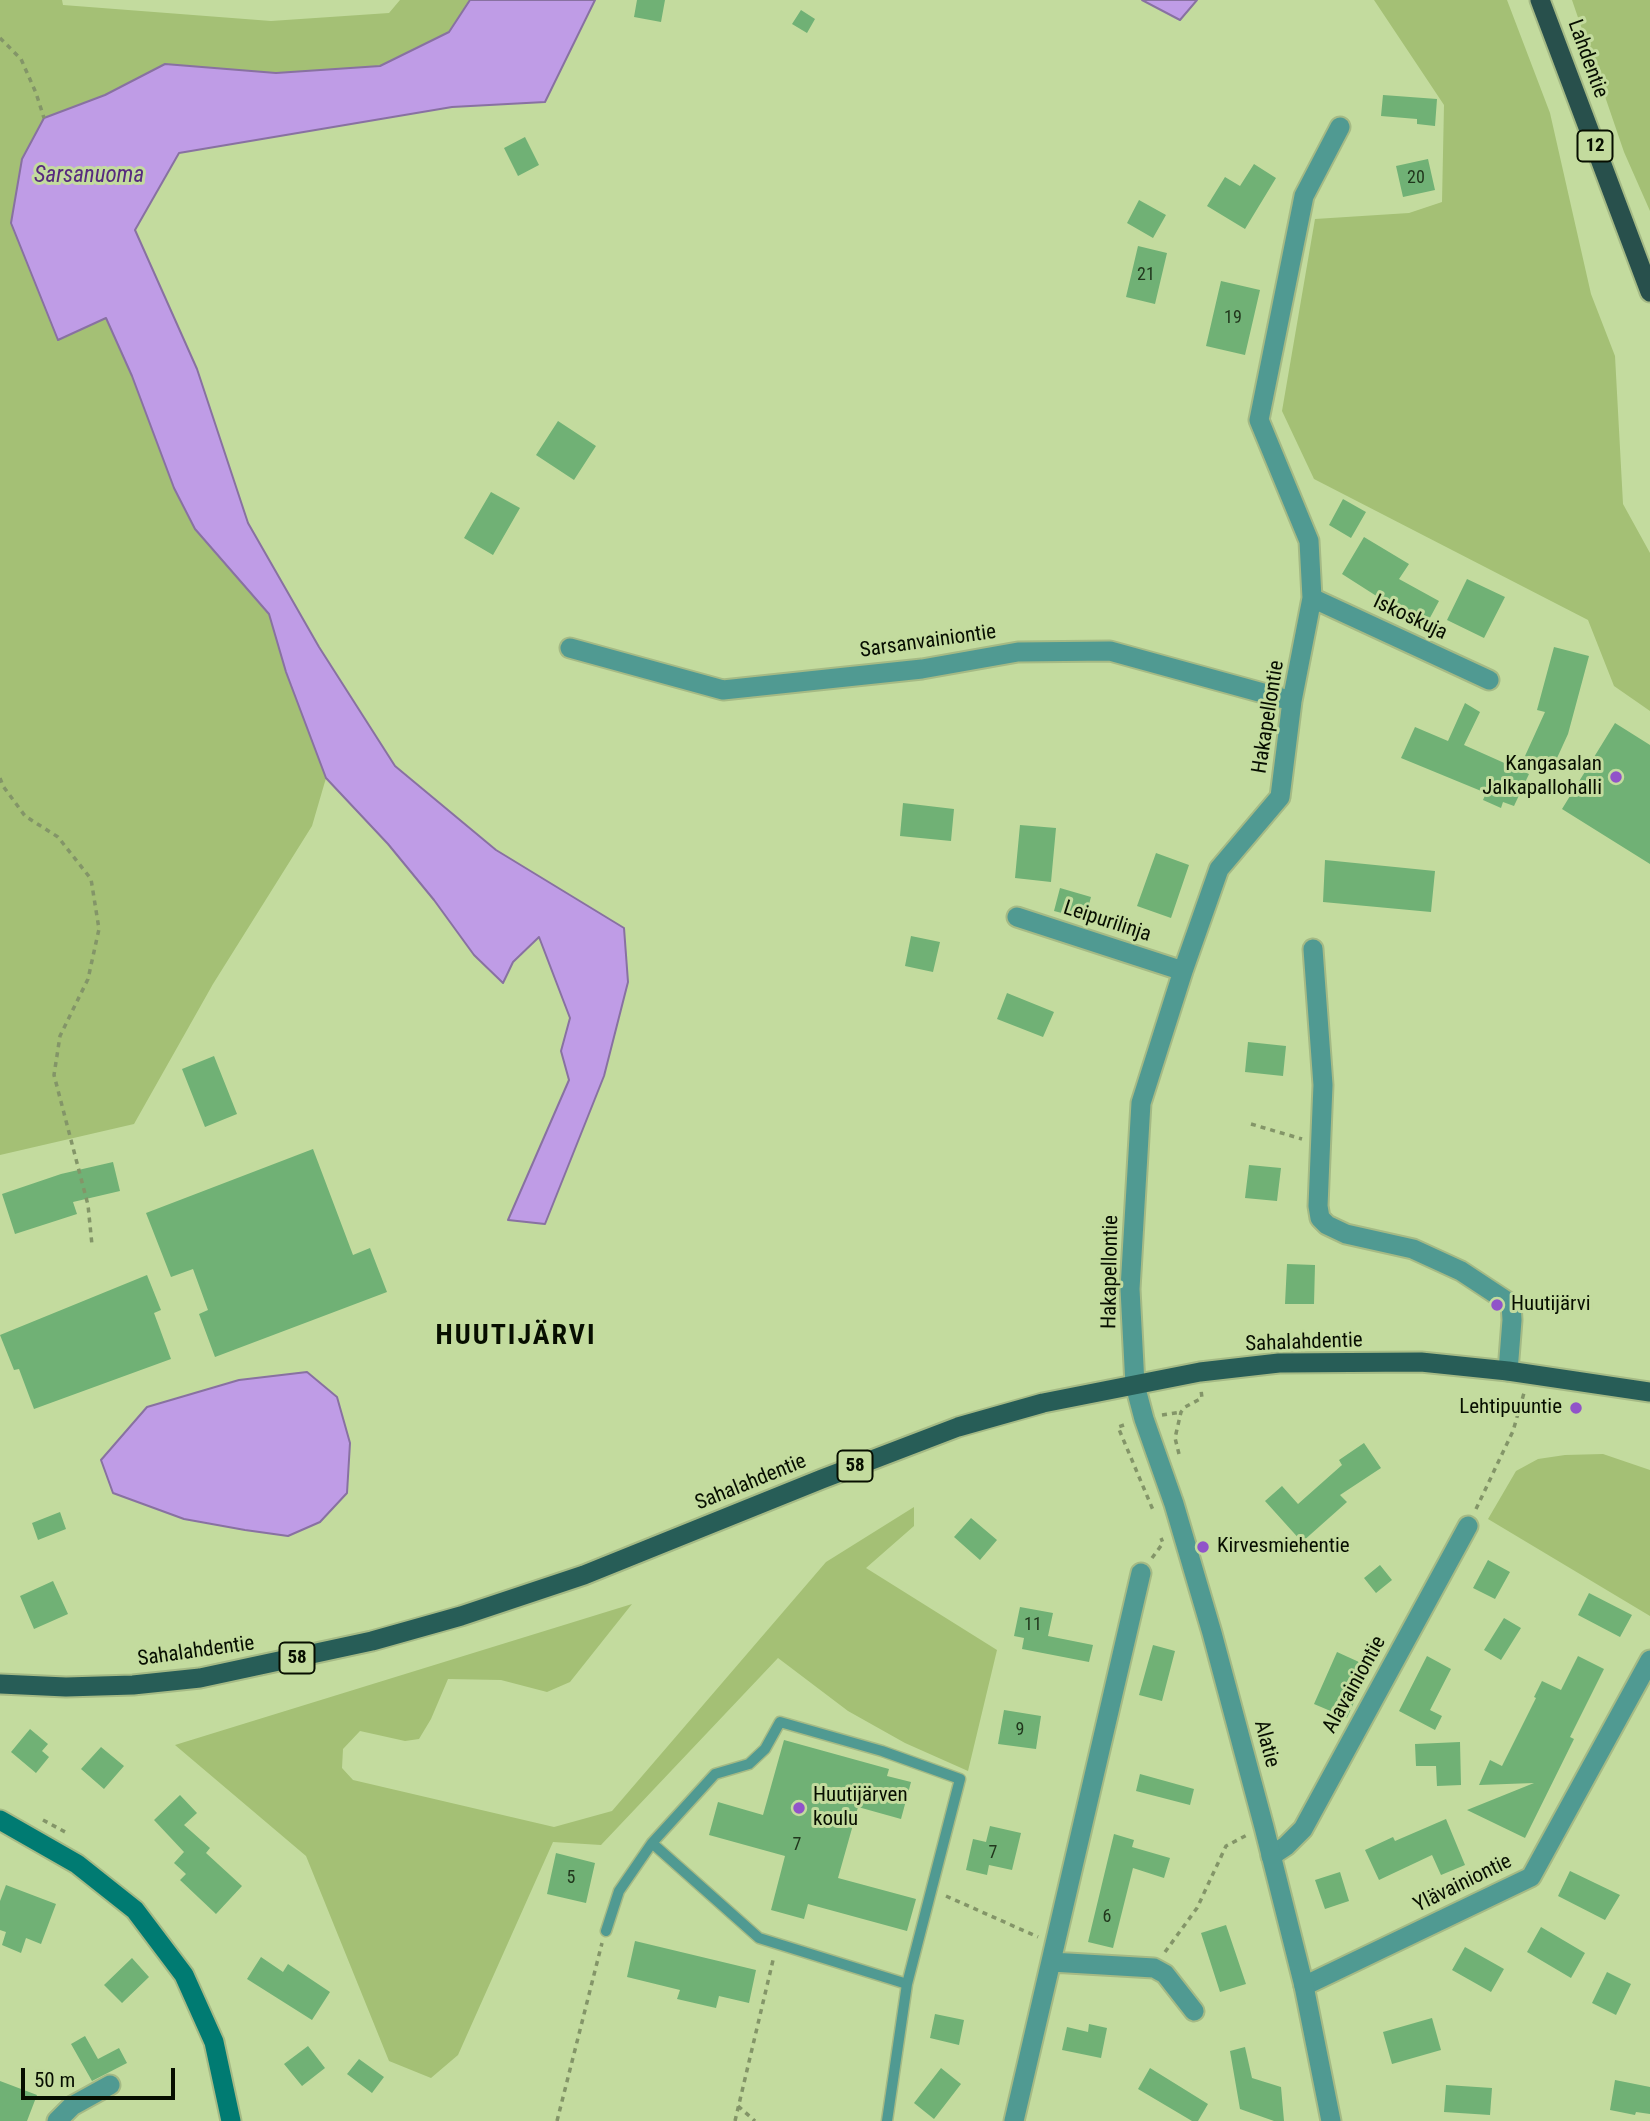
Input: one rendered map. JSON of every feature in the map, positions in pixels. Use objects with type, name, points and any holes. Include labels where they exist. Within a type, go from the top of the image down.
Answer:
[{"type":"highway","name":"Lahdentie","points":[[1540,0],[1650,292]]},
{"type":"main road","name":"Sahalahdentie","points":[[0,1684],[79,1687],[200,1678],[372,1641],[461,1616],[584,1576],[958,1427],[1043,1403],[1200,1372],[1279,1363],[1421,1362],[1508,1371],[1650,1392]]},
{"type":"main road","points":[[0,1820],[77,1864],[135,1910],[184,1976],[214,2042],[231,2121]]},
{"type":"street","name":"Hakapellontie","points":[[1135,1385],[1129,1289],[1141,1103],[1182,971],[1219,869],[1280,797],[1292,701],[1312,598],[1309,541],[1259,420],[1304,196],[1340,128]]},
{"type":"street","name":"Iskoskuja","points":[[1312,598],[1489,680]]},
{"type":"street","name":"Sarsanvainiontie","points":[[570,649],[723,690],[922,669],[1018,652],[1110,651],[1292,701]]},
{"type":"street","name":"Leipurilinja","points":[[1017,917],[1182,971]]},
{"type":"street","points":[[1313,949],[1323,1085],[1318,1206],[1320,1218],[1326,1225],[1346,1234],[1413,1249],[1461,1271],[1511,1304],[1508,1371]]},
{"type":"street","name":"Alatie","points":[[1135,1385],[1212,1633],[1264,1827],[1304,1986],[1331,2121]]},
{"type":"street","name":"Alavainiontie","points":[[1271,1856],[1303,1829],[1468,1526]]},
{"type":"street","points":[[1014,2121],[1141,1573]]},
{"type":"street","name":"Ylävainiontie","points":[[1304,1986],[1531,1877],[1650,1660]]},
{"type":"street","points":[[1054,1954],[1154,1968],[1165,1974],[1194,2011]]},
{"type":"street","points":[[57,2121],[72,2106],[110,2085]]},
{"type":"lane","points":[[606,1931],[619,1891],[652,1843],[715,1774],[749,1764],[765,1749],[780,1723],[882,1751],[960,1779],[907,1984],[887,2121]]},
{"type":"lane","points":[[652,1843],[759,1938],[907,1984]]},
{"type":"path","points":[[0,38],[22,60],[44,118]]},
{"type":"path","points":[[0,778],[2,786],[24,816],[58,836],[91,879],[99,929],[88,979],[60,1036],[54,1074],[88,1205],[92,1245]]},
{"type":"path","points":[[1251,1124],[1320,1145]]},
{"type":"path","points":[[1468,1526],[1513,1431],[1529,1374]]},
{"type":"path","points":[[1154,1968],[1197,1908],[1226,1846],[1264,1827]]},
{"type":"path","points":[[931,1889],[1054,1954]]},
{"type":"path","points":[[556,2121],[606,1931]]},
{"type":"path","points":[[735,2121],[777,1945]]},
{"type":"path","points":[[738,2106],[755,2121]]},
{"type":"green space","points":[[0,0],[62,0],[63,5],[271,21],[389,13],[400,0],[470,0],[449,32],[380,66],[276,73],[165,64],[105,95],[44,118],[58,340],[106,318],[132,376],[174,488],[195,529],[269,614],[286,672],[326,778],[312,826],[213,984],[134,1124],[0,1155]]},
{"type":"green space","points":[[1374,0],[1507,0],[1550,113],[1591,294],[1615,356],[1623,504],[1650,553],[1650,711],[1614,686],[1588,620],[1314,479],[1282,411],[1315,219],[1409,213],[1442,202],[1444,105]]},
{"type":"green space","points":[[1572,0],[1650,0],[1650,211],[1624,152]]},
{"type":"green space","points":[[1603,1454],[1650,1470],[1650,1616],[1488,1519],[1516,1471],[1538,1459]]},
{"type":"green space","points":[[914,1507],[914,1526],[866,1568],[997,1650],[968,1771],[905,1743],[848,1711],[778,1658],[601,1845],[553,1842],[458,2055],[431,2078],[389,2061],[306,1856],[175,1745],[632,1604],[570,1682],[547,1692],[501,1680],[448,1679],[431,1719],[419,1739],[405,1741],[360,1731],[343,1749],[342,1768],[353,1780],[554,1827],[612,1811],[826,1562]]},
{"type":"water","name":"Sarsanuoma","points":[[470,0],[595,0],[545,102],[452,107],[179,153],[135,230],[197,369],[248,523],[319,647],[395,766],[496,850],[624,928],[628,982],[604,1076],[545,1224],[508,1220],[569,1080],[561,1051],[570,1018],[539,937],[513,962],[503,983],[474,955],[388,844],[326,778],[286,672],[269,614],[195,529],[174,488],[132,376],[106,318],[58,340],[11,223],[22,159],[44,118],[105,95],[165,64],[276,73],[380,66],[449,32]]},
{"type":"water","points":[[1142,0],[1197,0],[1180,20]]},
{"type":"water","points":[[307,1372],[337,1397],[350,1443],[347,1493],[320,1522],[288,1536],[245,1530],[184,1519],[113,1493],[101,1460],[147,1407],[239,1380]]},
{"type":"building","points":[[637,0],[665,0],[661,22],[634,17]]},
{"type":"building","points":[[801,10],[815,19],[807,33],[792,24]]},
{"type":"building","points":[[1383,95],[1437,99],[1435,126],[1417,124],[1417,119],[1381,116]]},
{"type":"building","points":[[525,137],[539,165],[518,176],[504,148]]},
{"type":"building","points":[[1428,159],[1435,190],[1403,197],[1396,166]]},
{"type":"building","points":[[1254,164],[1276,178],[1245,229],[1207,206],[1225,177],[1240,186]]},
{"type":"building","points":[[1139,200],[1166,215],[1153,238],[1127,223]]},
{"type":"building","points":[[1138,246],[1167,253],[1155,304],[1126,297]]},
{"type":"building","points":[[1221,281],[1260,290],[1245,355],[1206,346]]},
{"type":"building","points":[[558,421],[596,446],[574,480],[536,455]]},
{"type":"building","points":[[491,492],[520,508],[493,555],[464,538]]},
{"type":"building","points":[[1343,499],[1366,512],[1351,538],[1329,525]]},
{"type":"building","points":[[1364,537],[1409,564],[1399,579],[1439,601],[1425,627],[1342,574]]},
{"type":"building","points":[[1467,579],[1505,597],[1484,638],[1447,620]]},
{"type":"building","points":[[1554,647],[1589,656],[1568,734],[1552,769],[1525,756],[1545,712],[1537,710]]},
{"type":"building","points":[[1465,703],[1480,712],[1464,745],[1529,774],[1514,806],[1503,802],[1501,808],[1483,800],[1486,793],[1401,758],[1415,727],[1448,741]]},
{"type":"building","name":"Kangasalan Jalkapallohalli","points":[[1615,723],[1650,745],[1650,864],[1562,809]]},
{"type":"building","points":[[903,803],[954,809],[951,841],[900,836]]},
{"type":"building","points":[[1020,825],[1056,828],[1051,882],[1015,878]]},
{"type":"building","points":[[1156,853],[1189,865],[1171,918],[1137,906]]},
{"type":"building","points":[[1325,860],[1435,871],[1431,912],[1323,902]]},
{"type":"building","points":[[1060,888],[1091,897],[1085,919],[1054,911]]},
{"type":"building","points":[[911,936],[940,942],[933,972],[905,966]]},
{"type":"building","points":[[1007,993],[1054,1012],[1043,1037],[997,1019]]},
{"type":"building","points":[[1248,1042],[1286,1046],[1283,1076],[1245,1072]]},
{"type":"building","points":[[214,1056],[237,1114],[205,1127],[182,1069]]},
{"type":"building","points":[[313,1149],[353,1255],[370,1248],[387,1292],[215,1357],[199,1314],[208,1310],[193,1269],[171,1277],[146,1213]]},
{"type":"building","points":[[113,1162],[120,1191],[73,1202],[77,1214],[15,1234],[2,1194],[61,1174]]},
{"type":"building","points":[[1249,1165],[1281,1168],[1277,1201],[1245,1198]]},
{"type":"building","points":[[1287,1264],[1315,1265],[1314,1304],[1285,1304]]},
{"type":"building","points":[[147,1275],[161,1310],[154,1313],[171,1359],[34,1409],[19,1369],[14,1370],[0,1335]]},
{"type":"building","points":[[1364,1443],[1381,1468],[1340,1495],[1347,1502],[1302,1542],[1265,1501],[1282,1486],[1298,1504],[1342,1465],[1339,1460]]},
{"type":"building","points":[[60,1512],[66,1529],[38,1540],[32,1523]]},
{"type":"building","points":[[971,1518],[997,1540],[980,1560],[954,1537]]},
{"type":"building","points":[[1488,1560],[1510,1572],[1495,1599],[1473,1588]]},
{"type":"building","points":[[1380,1565],[1392,1580],[1376,1593],[1364,1578]]},
{"type":"building","points":[[53,1581],[68,1614],[34,1629],[20,1596]]},
{"type":"building","points":[[1589,1593],[1632,1615],[1620,1637],[1578,1615]]},
{"type":"building","points":[[1020,1607],[1053,1613],[1048,1636],[1093,1645],[1089,1662],[1022,1649],[1024,1638],[1014,1636]]},
{"type":"building","points":[[1504,1618],[1521,1628],[1501,1660],[1484,1650]]},
{"type":"building","points":[[1153,1645],[1175,1651],[1162,1701],[1139,1695]]},
{"type":"building","points":[[1337,1652],[1359,1662],[1350,1682],[1361,1687],[1347,1718],[1314,1704]]},
{"type":"building","points":[[1427,1656],[1451,1669],[1430,1710],[1442,1716],[1435,1730],[1399,1711]]},
{"type":"building","points":[[1578,1656],[1604,1669],[1570,1737],[1574,1739],[1525,1838],[1467,1810],[1534,1783],[1479,1785],[1490,1760],[1502,1766],[1542,1681],[1561,1690]]},
{"type":"building","points":[[1004,1710],[1041,1716],[1036,1749],[998,1744]]},
{"type":"building","points":[[30,1729],[48,1744],[42,1751],[49,1757],[36,1773],[11,1752]]},
{"type":"building","points":[[784,1740],[889,1769],[887,1776],[911,1782],[901,1819],[858,1807],[838,1878],[916,1899],[907,1931],[808,1904],[804,1919],[771,1910],[785,1856],[709,1835],[718,1802],[763,1815]]},
{"type":"building","points":[[1460,1742],[1461,1785],[1437,1786],[1436,1766],[1416,1766],[1415,1744]]},
{"type":"building","points":[[101,1747],[124,1766],[104,1789],[81,1769]]},
{"type":"building","points":[[1140,1774],[1194,1789],[1190,1805],[1136,1791]]},
{"type":"building","points":[[180,1795],[197,1813],[184,1825],[210,1848],[206,1853],[242,1886],[216,1914],[180,1880],[186,1874],[174,1863],[184,1852],[154,1820]]},
{"type":"building","points":[[1446,1819],[1465,1865],[1441,1875],[1432,1855],[1379,1880],[1365,1850],[1393,1837],[1395,1841]]},
{"type":"building","points":[[990,1826],[1021,1833],[1012,1870],[989,1865],[987,1875],[966,1870],[973,1839],[986,1842]]},
{"type":"building","points":[[1114,1834],[1134,1840],[1132,1847],[1170,1858],[1164,1878],[1133,1868],[1113,1948],[1088,1942]]},
{"type":"building","points":[[556,1853],[595,1863],[586,1903],[547,1894]]},
{"type":"building","points":[[1570,1871],[1620,1895],[1605,1920],[1558,1896]]},
{"type":"building","points":[[1340,1872],[1349,1901],[1325,1909],[1315,1880]]},
{"type":"building","points":[[6,1885],[56,1904],[41,1944],[26,1938],[21,1953],[2,1945],[6,1932],[0,1930],[0,1901]]},
{"type":"building","points":[[1226,1925],[1246,1984],[1220,1992],[1201,1933]]},
{"type":"building","points":[[1541,1927],[1585,1953],[1571,1978],[1527,1952]]},
{"type":"building","points":[[635,1941],[756,1970],[749,2003],[719,1996],[716,2008],[677,1999],[680,1990],[627,1977]]},
{"type":"building","points":[[1465,1947],[1504,1969],[1491,1992],[1452,1970]]},
{"type":"building","points":[[261,1957],[283,1972],[288,1964],[330,1992],[312,2020],[247,1979]]},
{"type":"building","points":[[132,1958],[149,1977],[122,2003],[104,1985]]},
{"type":"building","points":[[1607,1972],[1631,1984],[1616,2015],[1592,2003]]},
{"type":"building","points":[[935,2014],[964,2020],[959,2045],[930,2038]]},
{"type":"building","points":[[1432,2018],[1441,2050],[1392,2064],[1383,2032]]},
{"type":"building","points":[[1089,2024],[1107,2028],[1101,2058],[1062,2050],[1067,2027],[1088,2032]]},
{"type":"building","points":[[85,2036],[98,2059],[119,2048],[127,2063],[92,2081],[71,2044]]},
{"type":"building","points":[[308,2046],[325,2068],[302,2086],[284,2064]]},
{"type":"building","points":[[1245,2047],[1252,2078],[1281,2087],[1284,2121],[1274,2121],[1240,2109],[1230,2051]]},
{"type":"building","points":[[359,2059],[384,2077],[372,2093],[347,2074]]},
{"type":"building","points":[[941,2068],[961,2084],[934,2119],[914,2103]]},
{"type":"building","points":[[1150,2068],[1208,2104],[1198,2121],[1192,2121],[1138,2089]]},
{"type":"building","points":[[1615,2080],[1650,2087],[1650,2114],[1636,2112],[1635,2115],[1610,2110]]},
{"type":"building","points":[[0,2081],[37,2095],[27,2121],[0,2121]]},
{"type":"building","points":[[1446,2085],[1492,2088],[1490,2115],[1444,2112]]},
{"type":"place","name":"Kangasalan Jalkapallohalli","points":[[1616,777]]},
{"type":"place","name":"Huutijärvi","points":[[1497,1305]]},
{"type":"place","name":"Lehtipuuntie","points":[[1576,1408]]},
{"type":"place","name":"Kirvesmiehentie","points":[[1203,1547]]},
{"type":"place","name":"Huutijärven koulu","points":[[799,1808]]},
{"type":"district","name":"HUUTIJÄRVI","points":[[516,1337]]}]
